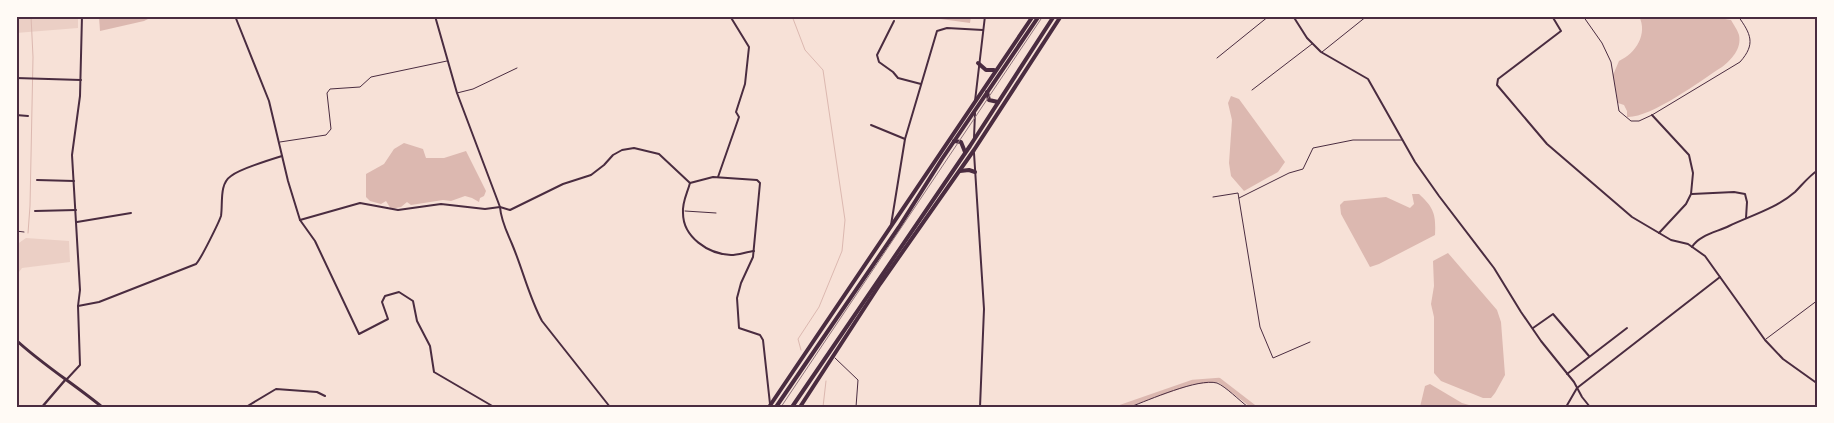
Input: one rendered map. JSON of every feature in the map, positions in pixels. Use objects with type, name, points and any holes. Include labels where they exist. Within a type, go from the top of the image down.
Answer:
[{"type":"main road","points":[[770,406],[1032,16]]},
{"type":"main road","points":[[776,407],[1039,16]]},
{"type":"main road","points":[[792,407],[1055,16]]},
{"type":"main road","points":[[800,407],[832,356],[974,150],[1060,16]]},
{"type":"main road","points":[[978,63],[989,72],[996,69]]},
{"type":"main road","points":[[987,92],[989,100],[998,102]]},
{"type":"main road","points":[[954,140],[963,144],[965,152]]},
{"type":"main road","points":[[958,173],[964,170],[975,172]]},
{"type":"main road","points":[[839,304],[863,280]]},
{"type":"main road","points":[[16,340],[34,357],[67,378],[102,407]]},
{"type":"main road","points":[[824,368],[832,346]]},
{"type":"street","points":[[42,407],[80,364],[78,306],[80,290],[72,155],[81,80],[82,16]]},
{"type":"street","points":[[235,16],[269,102],[300,220],[315,241],[359,334],[388,320],[382,302],[385,296],[399,292],[404,294],[413,301],[417,321],[430,346],[434,372],[494,407]]},
{"type":"street","points":[[435,16],[457,93],[535,307],[542,321],[610,407]]},
{"type":"street","points":[[718,177],[739,117],[736,112],[745,84],[748,63],[749,47],[730,16]]},
{"type":"street","points":[[980,407],[984,310],[975,172],[974,101],[985,16]]},
{"type":"street","points":[[1294,16],[1312,44],[1321,52],[1368,79],[1415,162],[1494,268],[1541,341],[1590,407]]},
{"type":"street","points":[[1552,16],[1561,31],[1498,79],[1497,85],[1546,144],[1632,217],[1671,240],[1688,244],[1705,256],[1765,340],[1783,359],[1818,384]]},
{"type":"street","points":[[894,21],[877,56],[878,62],[898,78],[921,84]]},
{"type":"street","points":[[890,230],[905,139],[937,31],[947,28],[983,30]]},
{"type":"street","points":[[16,78],[81,80]]},
{"type":"street","points":[[16,115],[28,116]]},
{"type":"street","points":[[1652,115],[1688,154],[1693,173],[1691,194],[1686,204],[1659,233]]},
{"type":"street","points":[[871,125],[905,139]]},
{"type":"street","points":[[300,220],[360,203],[398,210],[441,204],[510,210],[563,184],[591,175],[613,155],[622,150],[634,148],[659,154],[690,183]]},
{"type":"street","points":[[78,306],[99,302],[196,264],[200,260],[220,217],[224,185],[231,176],[282,156]]},
{"type":"street","points":[[1692,247],[1695,242],[1708,235],[1782,201],[1796,191],[1807,178],[1818,170]]},
{"type":"street","points":[[690,183],[718,177],[757,180],[760,184],[753,258],[740,283],[737,298],[740,328],[760,336],[763,340],[770,406]]},
{"type":"street","points":[[37,180],[74,181]]},
{"type":"street","points":[[690,183],[684,200],[684,224],[695,240],[706,249],[729,255],[754,251]]},
{"type":"street","points":[[1691,194],[1734,192],[1745,194],[1747,202],[1746,218]]},
{"type":"street","points":[[35,210],[76,210]]},
{"type":"street","points":[[76,223],[131,213]]},
{"type":"street","points":[[1566,407],[1577,388],[1720,277]]},
{"type":"street","points":[[1533,328],[1553,314],[1589,356]]},
{"type":"street","points":[[1567,374],[1627,328]]},
{"type":"street","points":[[246,407],[276,389],[317,392],[325,396]]},
{"type":"lane","points":[[1218,58],[1269,16]]},
{"type":"lane","points":[[1321,52],[1367,16]]},
{"type":"lane","points":[[1583,16],[1602,43],[1611,62],[1620,111],[1630,121],[1639,121],[1652,115],[1740,62],[1748,52],[1751,42],[1748,32],[1738,16]]},
{"type":"lane","points":[[1252,90],[1312,44]]},
{"type":"lane","points":[[280,142],[326,135],[331,129],[327,93],[330,89],[360,88],[371,77],[449,61]]},
{"type":"lane","points":[[457,93],[473,89],[517,68]]},
{"type":"lane","points":[[1239,198],[1289,173],[1303,169],[1313,148],[1353,140],[1403,140]]},
{"type":"lane","points":[[1213,197],[1238,193],[1260,327],[1273,358],[1310,342]]},
{"type":"lane","points":[[683,211],[716,213]]},
{"type":"lane","points":[[16,231],[24,232]]},
{"type":"lane","points":[[1765,340],[1818,300]]},
{"type":"lane","points":[[832,356],[858,380],[856,407]]},
{"type":"lane","points":[[1130,407],[1194,384],[1208,382],[1218,384],[1248,407]]},
{"type":"shaded area","points":[[16,16],[78,16],[78,28],[16,33]]},
{"type":"shaded area","points":[[99,16],[154,16],[144,21],[100,31]]},
{"type":"shaded area","points":[[919,16],[971,16],[970,23]]},
{"type":"shaded area","points":[[1639,16],[1722,16],[1725,19],[1731,20],[1736,28],[1740,40],[1739,45],[1735,54],[1722,67],[1689,89],[1649,112],[1627,117],[1624,105],[1618,103],[1613,75],[1619,61],[1631,53],[1639,42],[1642,30]]},
{"type":"shaded area","points":[[1231,96],[1239,99],[1285,162],[1278,172],[1244,191],[1231,176],[1229,163],[1232,120],[1228,103]]},
{"type":"shaded area","points":[[404,143],[423,149],[426,158],[444,158],[466,151],[486,191],[484,196],[480,198],[479,202],[465,196],[451,201],[443,200],[411,205],[407,202],[401,207],[391,209],[386,201],[381,204],[370,201],[366,197],[366,174],[384,164],[394,149]]},
{"type":"shaded area","points":[[1412,194],[1419,194],[1431,208],[1435,222],[1435,235],[1370,267],[1341,214],[1340,205],[1344,201],[1386,197],[1410,208],[1414,204]]},
{"type":"shaded area","points":[[26,238],[69,241],[70,262],[22,268],[16,276],[16,245]]},
{"type":"shaded area","points":[[1448,253],[1497,310],[1501,322],[1505,375],[1491,398],[1483,398],[1441,381],[1434,373],[1434,317],[1431,304],[1434,286],[1433,261]]},
{"type":"shaded area","points":[[1430,384],[1462,403],[1476,407],[1420,407],[1425,386]]},
{"type":"waterway","points":[[28,233],[33,57],[31,16]]},
{"type":"waterway","points":[[792,16],[805,50],[823,70],[845,220],[842,251],[819,307],[798,339],[801,350]]},
{"type":"waterway","points":[[1121,407],[1193,382],[1219,380],[1254,407]]},
{"type":"waterway","points":[[823,407],[826,381]]},
{"type":"railway","points":[[781,407],[1043,16]]}]
